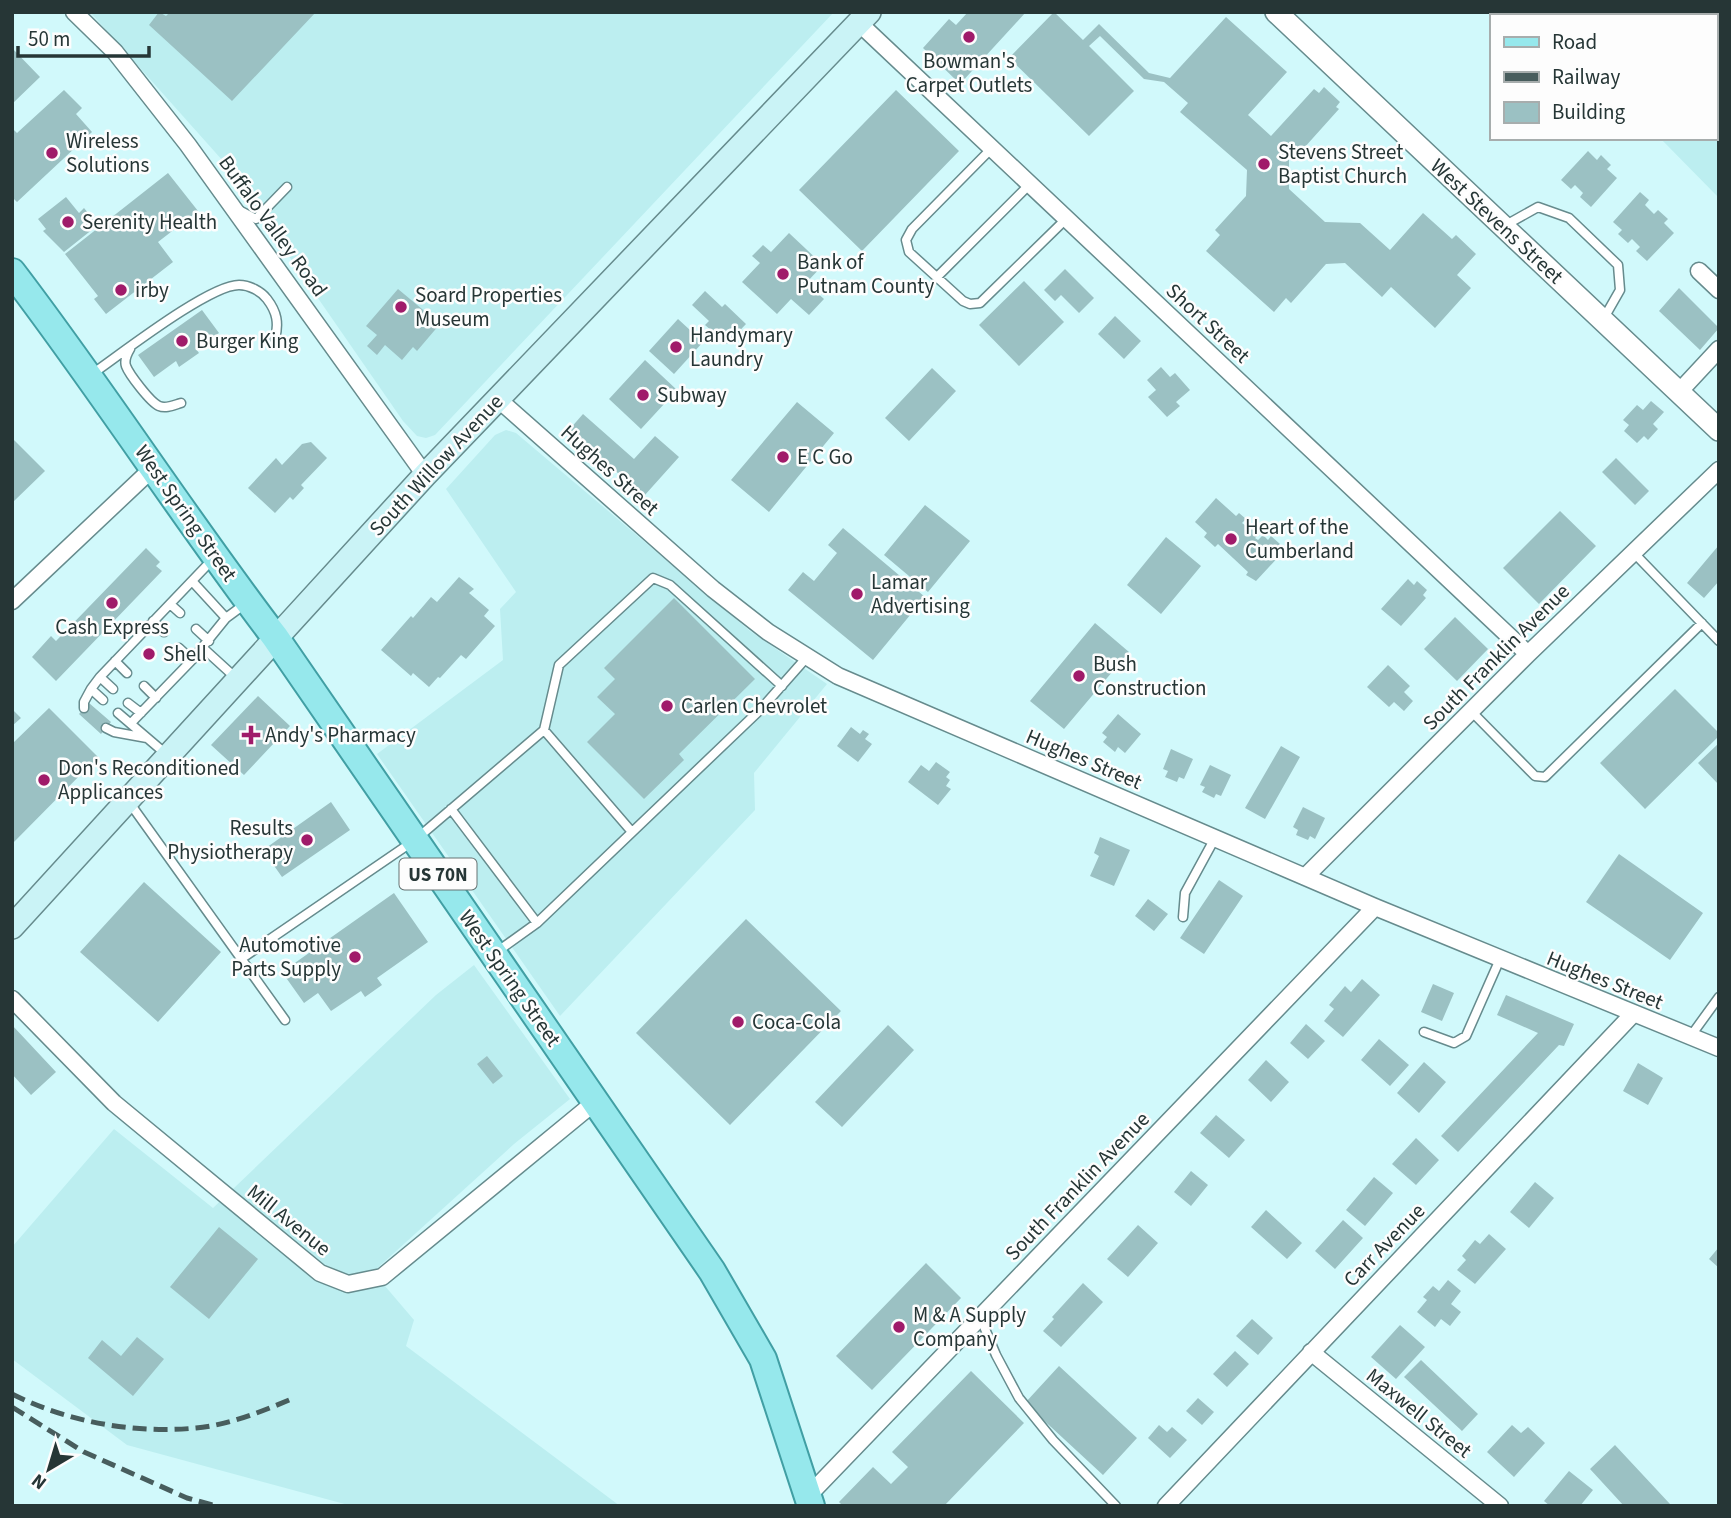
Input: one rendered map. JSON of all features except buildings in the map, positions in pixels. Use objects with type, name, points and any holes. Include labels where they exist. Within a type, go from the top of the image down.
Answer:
[{"type":"main road","name":"South Willow Avenue","points":[[12,927],[425,475],[864,18]]},
{"type":"main road","name":"West Spring Street","points":[[12,271],[275,637],[712,1271],[763,1359],[810,1500]]},
{"type":"street","name":"Buffalo Valley Road","points":[[74,12],[115,52],[180,135],[425,475]]},
{"type":"street","name":"West Stevens Street","points":[[1276,12],[1719,430]]},
{"type":"street","name":"Short Street","points":[[864,18],[991,149],[1528,654]]},
{"type":"street","points":[[1699,271],[1719,290]]},
{"type":"street","points":[[1679,392],[1719,349]]},
{"type":"street","name":"Hughes Street","points":[[498,399],[713,589],[768,632],[849,681],[1375,907],[1719,1048]]},
{"type":"street","points":[[12,601],[154,467]]},
{"type":"street","name":"South Franklin Avenue","points":[[1306,876],[1471,710],[1719,470]]},
{"type":"street","name":"South Franklin Avenue","points":[[810,1500],[980,1317],[1375,907]]},
{"type":"street","name":"Mill Avenue","points":[[12,999],[114,1103],[320,1273],[348,1284],[382,1277],[595,1102]]},
{"type":"street","name":"Carr Avenue","points":[[1166,1506],[1633,1014]]},
{"type":"street","name":"Maxwell Street","points":[[1311,1352],[1500,1506]]},
{"type":"lane","points":[[991,149],[912,229],[906,240],[909,252],[963,301],[970,304],[980,303],[1066,219]]},
{"type":"lane","points":[[937,277],[1030,184]]},
{"type":"lane","points":[[234,208],[256,219],[286,187]]},
{"type":"lane","points":[[1503,226],[1538,207],[1569,218],[1593,239],[1618,265],[1620,289],[1603,320]]},
{"type":"lane","points":[[89,376],[211,292],[239,285],[250,287],[264,295],[275,310],[278,326],[275,339]]},
{"type":"lane","points":[[132,347],[126,356],[126,365],[149,398],[159,406],[170,407],[181,403]]},
{"type":"lane","points":[[1633,552],[1719,640]]},
{"type":"lane","points":[[84,708],[84,702],[100,677],[215,557]]},
{"type":"lane","points":[[242,959],[415,840],[544,730],[559,665],[653,578],[670,584],[782,686]]},
{"type":"lane","points":[[192,581],[226,618]]},
{"type":"lane","points":[[132,722],[192,660],[226,618],[248,602]]},
{"type":"lane","points":[[170,604],[180,613]]},
{"type":"lane","points":[[153,621],[164,632]]},
{"type":"lane","points":[[1471,710],[1535,776],[1545,777],[1702,623]]},
{"type":"lane","points":[[196,629],[237,679]]},
{"type":"lane","points":[[179,648],[192,660]]},
{"type":"lane","points":[[493,954],[537,923],[761,709],[807,657]]},
{"type":"lane","points":[[115,661],[127,673]]},
{"type":"lane","points":[[100,677],[113,689]]},
{"type":"lane","points":[[144,686],[156,698]]},
{"type":"lane","points":[[91,689],[103,700]]},
{"type":"lane","points":[[128,703],[141,713]]},
{"type":"lane","points":[[118,713],[132,722],[168,756]]},
{"type":"lane","points":[[106,728],[148,738]]},
{"type":"lane","points":[[544,730],[632,832]]},
{"type":"lane","points":[[127,800],[285,1020]]},
{"type":"lane","points":[[451,809],[537,923]]},
{"type":"lane","points":[[1183,917],[1185,892],[1215,838]]},
{"type":"lane","points":[[1424,1032],[1454,1043],[1466,1036],[1500,959]]},
{"type":"lane","points":[[1690,1037],[1719,997]]},
{"type":"lane","points":[[980,1317],[1019,1398],[1053,1440],[1116,1506]]},
{"type":"shaded area","points":[[90,12],[834,12],[435,435],[426,438],[417,436],[403,421],[223,161]]},
{"type":"shaded area","points":[[1719,12],[1719,198],[1662,140],[1717,140],[1717,14],[1670,14]]},
{"type":"shaded area","points":[[506,430],[516,433],[750,631],[827,684],[754,773],[755,810],[560,1016],[377,754],[503,660],[500,609],[516,592],[446,489],[495,435]]},
{"type":"shaded area","points":[[474,965],[570,1099],[514,1144],[373,1272],[414,1320],[406,1346],[620,1506],[352,1506],[127,1445],[12,1359],[12,1247],[114,1129],[213,1208],[436,995]]},
{"type":"railway","points":[[12,1394],[78,1419],[149,1429],[196,1428],[221,1424],[294,1398]]},
{"type":"railway","points":[[12,1407],[84,1452],[187,1498],[216,1506]]},
{"type":"place","name":"Bowman's Carpet Outlets","points":[[969,37]]},
{"type":"place","name":"Wireless Solutions","points":[[52,153]]},
{"type":"place","name":"Stevens Street Baptist Church","points":[[1264,164]]},
{"type":"place","name":"Serenity Health","points":[[68,222]]},
{"type":"place","name":"Bank of Putnam County","points":[[783,274]]},
{"type":"place","name":"irby","points":[[121,290]]},
{"type":"place","name":"Soard Properties Museum","points":[[401,307]]},
{"type":"place","name":"Burger King","points":[[182,341]]},
{"type":"place","name":"Handymary Laundry","points":[[676,347]]},
{"type":"place","name":"Subway","points":[[643,395]]},
{"type":"place","name":"E C Go","points":[[783,457]]},
{"type":"place","name":"Heart of the Cumberland","points":[[1231,539]]},
{"type":"place","name":"Lamar Advertising","points":[[857,594]]},
{"type":"place","name":"Cash Express","points":[[112,603]]},
{"type":"place","name":"Shell","points":[[149,654]]},
{"type":"place","name":"Bush Construction","points":[[1079,676]]},
{"type":"place","name":"Carlen Chevrolet","points":[[667,706]]},
{"type":"place","name":"Andy's Pharmacy","points":[[251,735]]},
{"type":"place","name":"Don's Reconditioned Applicances","points":[[44,780]]},
{"type":"place","name":"Results Physiotherapy","points":[[307,840]]},
{"type":"place","name":"Automotive Parts Supply","points":[[355,957]]},
{"type":"place","name":"Coca-Cola","points":[[738,1022]]},
{"type":"place","name":"M & A Supply Company","points":[[899,1327]]}]
